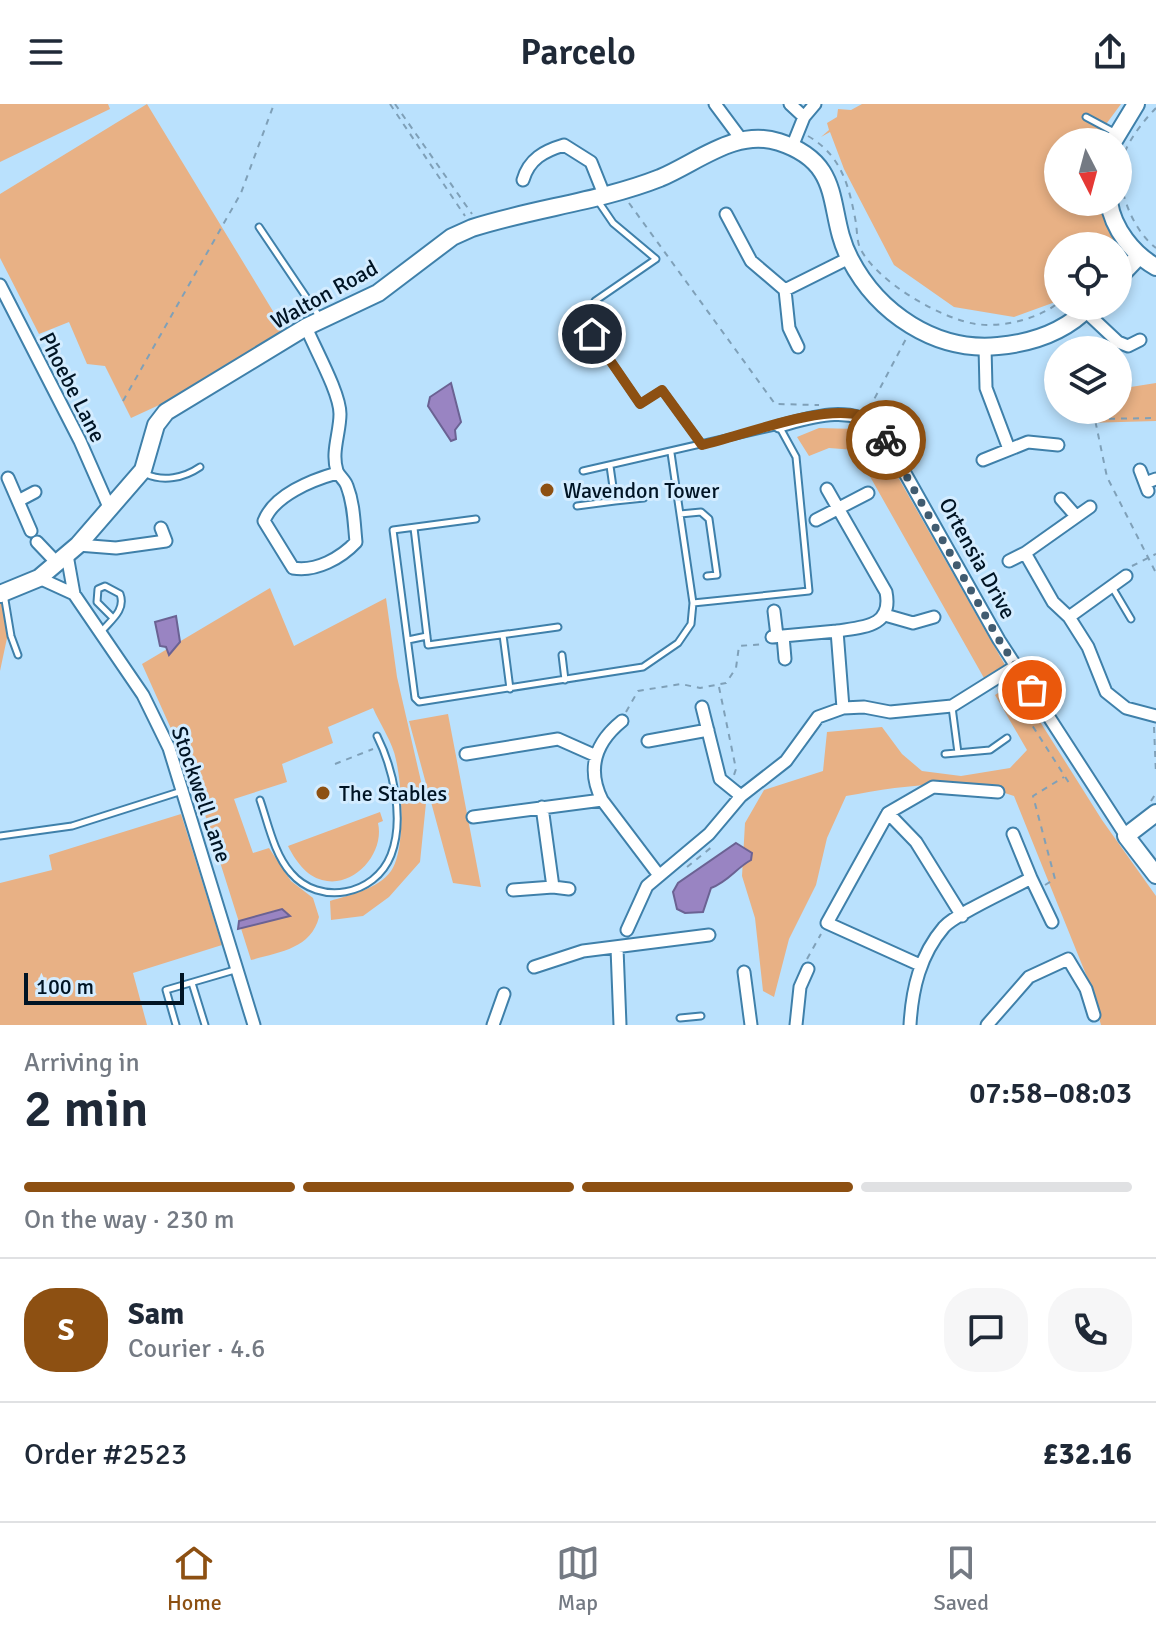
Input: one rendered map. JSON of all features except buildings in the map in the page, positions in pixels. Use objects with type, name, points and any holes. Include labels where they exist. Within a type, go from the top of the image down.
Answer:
[{"type":"street","points":[[715,104],[741,139],[776,141],[792,147],[821,169],[835,196],[849,258],[875,298],[912,327],[946,342],[985,347],[1023,344],[1073,320]]},
{"type":"street","points":[[790,104],[804,117]]},
{"type":"street","points":[[792,147],[804,117],[815,104]]},
{"type":"street","points":[[1120,128],[1136,104]]},
{"type":"street","name":"Walton Road","points":[[2,594],[39,578],[68,554],[142,471],[156,425],[166,412],[306,327],[378,293],[452,237],[476,226],[605,197],[662,177],[741,139]]},
{"type":"street","points":[[523,180],[527,167],[545,151],[564,145],[591,162],[605,197]]},
{"type":"street","points":[[726,214],[751,261],[785,290],[789,328],[798,347]]},
{"type":"street","points":[[1112,216],[1138,257],[1156,267]]},
{"type":"street","points":[[1132,263],[1138,257]]},
{"type":"street","points":[[785,290],[849,258]]},
{"type":"street","name":"Phoebe Lane","points":[[0,285],[80,441],[109,507]]},
{"type":"street","points":[[1098,320],[1118,342],[1128,346],[1140,340]]},
{"type":"street","points":[[306,327],[327,379],[337,394],[340,416],[335,440],[337,473],[346,482],[356,542],[344,555],[306,570],[293,568],[264,521],[268,511],[309,481],[337,473]]},
{"type":"street","points":[[985,347],[986,388],[1009,449]]},
{"type":"street","name":"Ortensia Drive","points":[[779,426],[834,414],[863,416],[879,427],[1016,666],[1126,836],[1156,875]]},
{"type":"street","points":[[983,460],[1028,442],[1058,445]]},
{"type":"street","points":[[1140,470],[1149,484]]},
{"type":"street","points":[[8,478],[34,536],[68,554],[166,541],[161,528]]},
{"type":"street","points":[[779,638],[870,627],[885,615],[886,592],[827,489]]},
{"type":"street","points":[[18,501],[35,492]]},
{"type":"street","points":[[816,520],[868,493]]},
{"type":"street","points":[[1061,499],[1075,515]]},
{"type":"street","points":[[1009,561],[1056,533],[1075,515],[1090,507]]},
{"type":"street","points":[[1025,553],[1053,602],[1069,617],[1088,647],[1106,692],[1126,708],[1155,716]]},
{"type":"street","name":"Stockwell Lane","points":[[68,554],[74,594],[143,695],[169,748],[254,1025]]},
{"type":"street","points":[[1069,617],[1126,576]]},
{"type":"street","points":[[39,578],[74,594]]},
{"type":"street","points":[[774,611],[785,659]]},
{"type":"street","points":[[885,615],[913,623],[934,617]]},
{"type":"street","points":[[837,631],[843,708]]},
{"type":"street","points":[[627,930],[647,886],[709,834],[741,796],[786,761],[818,717],[843,708],[864,707],[890,712],[952,706],[1016,666]]},
{"type":"street","points":[[702,707],[720,779],[741,796]]},
{"type":"street","points":[[622,721],[604,736],[594,755],[597,790],[658,874]]},
{"type":"street","points":[[648,741],[708,730]]},
{"type":"street","points":[[466,754],[558,739],[594,755]]},
{"type":"street","points":[[920,965],[827,923],[888,813],[933,787],[998,792]]},
{"type":"street","points":[[473,817],[602,800]]},
{"type":"street","points":[[542,807],[553,887]]},
{"type":"street","points":[[888,813],[916,842],[962,916]]},
{"type":"street","points":[[1126,836],[1156,813]]},
{"type":"street","points":[[1013,834],[1052,922]]},
{"type":"street","points":[[910,1025],[911,994],[920,965],[945,925],[1031,878]]},
{"type":"street","points":[[513,890],[569,889]]},
{"type":"street","points":[[534,967],[583,951],[709,935]]},
{"type":"street","points":[[617,948],[620,1025]]},
{"type":"street","points":[[987,1025],[1029,977],[1068,959],[1086,989],[1094,1015]]},
{"type":"street","points":[[796,1025],[800,987],[808,969]]},
{"type":"street","points":[[744,972],[751,1025]]},
{"type":"street","points":[[493,1025],[504,994]]},
{"type":"lane","points":[[1086,117],[1101,128]]},
{"type":"lane","points":[[605,197],[613,223],[656,259],[595,301],[587,323],[640,404],[662,390],[702,445]]},
{"type":"lane","points":[[259,227],[322,320]]},
{"type":"lane","points":[[583,471],[779,426],[796,457],[809,591],[693,603]]},
{"type":"lane","points":[[476,519],[393,530],[415,698],[419,702],[643,667],[662,657],[691,624],[693,603],[671,453]]},
{"type":"lane","points":[[610,466],[615,501]]},
{"type":"lane","points":[[142,471],[158,479],[190,474],[200,467]]},
{"type":"lane","points":[[577,506],[644,498]]},
{"type":"lane","points":[[680,514],[701,512],[709,519],[717,575],[707,576]]},
{"type":"lane","points":[[414,528],[428,645],[558,627]]},
{"type":"lane","points":[[101,633],[113,618],[123,603],[120,594],[105,586],[98,589],[97,602],[113,618]]},
{"type":"lane","points":[[1111,586],[1131,619]]},
{"type":"lane","points":[[2,594],[18,655]]},
{"type":"lane","points":[[503,635],[510,689]]},
{"type":"lane","points":[[408,640],[427,636]]},
{"type":"lane","points":[[562,655],[565,680]]},
{"type":"lane","points":[[952,706],[958,753]]},
{"type":"lane","points":[[260,800],[275,843],[291,873],[310,888],[325,894],[348,892],[376,875],[391,856],[394,843],[394,789],[377,736]]},
{"type":"lane","points":[[945,754],[990,750],[1007,738]]},
{"type":"lane","points":[[0,836],[72,826],[183,790]]},
{"type":"lane","points":[[176,1025],[166,990],[238,968]]},
{"type":"lane","points":[[192,983],[205,1025]]},
{"type":"lane","points":[[680,1018],[701,1016]]},
{"type":"lane","points":[[692,1017],[694,1025]]},
{"type":"path","points":[[123,401],[241,193],[274,104]]},
{"type":"path","points":[[392,104],[476,226]]},
{"type":"path","points":[[392,104],[476,226]]},
{"type":"path","points":[[1156,108],[1123,155],[1124,199],[1141,237],[1156,248]]},
{"type":"path","points":[[799,131],[830,150],[848,183],[860,248],[889,282],[925,304],[976,324],[1009,324],[1044,309]]},
{"type":"path","points":[[605,197],[632,205],[775,404],[816,403],[834,414]]},
{"type":"path","points":[[868,410],[925,304]]},
{"type":"path","points":[[1132,415],[1156,418]]},
{"type":"path","points":[[1097,424],[1107,477],[1156,573]]},
{"type":"path","points":[[1126,576],[1127,569],[1156,554]]},
{"type":"path","points":[[622,721],[638,691],[681,684],[719,687],[726,683],[736,668],[739,646],[779,638]]},
{"type":"path","points":[[1004,682],[1071,786]]},
{"type":"path","points":[[719,687],[736,769],[728,786]]},
{"type":"path","points":[[1155,716],[1156,774]]},
{"type":"path","points":[[335,764],[382,745]]},
{"type":"path","points":[[1037,890],[1055,879],[1033,796],[1065,776]]},
{"type":"path","points":[[679,873],[710,851],[718,838]]},
{"type":"shaded area","points":[[0,104],[108,104],[110,109],[0,162]]},
{"type":"shaded area","points":[[147,104],[285,331],[222,376],[131,418],[105,366],[87,364],[69,322],[39,334],[0,258],[0,194]]},
{"type":"shaded area","points":[[862,104],[1121,104],[1103,128],[1044,128],[1044,216],[1108,216],[1112,232],[1044,232],[1044,306],[1014,317],[954,307],[894,265],[844,169],[830,132],[821,137],[829,130],[827,123],[837,117],[838,109],[851,110]]},
{"type":"shaded area","points":[[451,383],[461,422],[455,430],[456,439],[451,441],[428,406],[430,397]]},
{"type":"shaded area","points":[[1156,383],[1156,421],[1132,422],[1132,387]]},
{"type":"shaded area","points":[[819,428],[856,429],[874,435],[1005,665],[984,678],[855,450],[829,448],[809,456],[797,437]]},
{"type":"shaded area","points":[[270,588],[294,646],[386,598],[397,677],[426,803],[420,862],[389,897],[363,916],[331,920],[330,901],[379,882],[391,871],[399,848],[401,801],[398,771],[392,747],[373,708],[328,727],[333,743],[282,764],[287,782],[234,799],[253,853],[269,848],[291,881],[313,898],[319,917],[315,928],[301,943],[251,960],[194,780],[142,664]]},
{"type":"shaded area","points":[[0,598],[10,624],[0,671]]},
{"type":"shaded area","points":[[176,616],[180,642],[169,655],[166,647],[160,646],[155,622]]},
{"type":"shaded area","points":[[1015,682],[1102,820],[1156,896],[1156,1025],[1101,1025],[1089,982],[1014,796],[973,786],[909,786],[846,796],[827,838],[816,885],[789,939],[774,997],[763,991],[755,918],[742,876],[745,823],[764,790],[823,771],[827,732],[882,727],[902,754],[922,771],[961,776],[1010,768],[1027,750],[995,695]]},
{"type":"shaded area","points":[[448,714],[481,887],[453,883],[409,721]]},
{"type":"shaded area","points":[[380,812],[383,821],[378,823],[377,846],[372,857],[356,874],[345,879],[322,880],[311,875],[288,846]]},
{"type":"shaded area","points":[[181,814],[222,945],[133,973],[147,1025],[0,1025],[0,883],[52,870],[49,855]]},
{"type":"shaded area","points":[[736,843],[752,853],[751,860],[711,888],[703,912],[685,913],[677,909],[673,892],[678,883]]},
{"type":"shaded area","points":[[282,909],[290,916],[238,929],[239,921]]},
{"type":"way so far","points":[[886,440],[999,640],[1032,690]]},
{"type":"place","name":"Wavendon Tower","points":[[547,490]]},
{"type":"place","name":"The Stables","points":[[323,793]]},
{"type":"route","points":[[592,334],[640,404],[662,390],[702,445],[811,417],[844,413],[863,416],[879,427],[886,440]]}]
